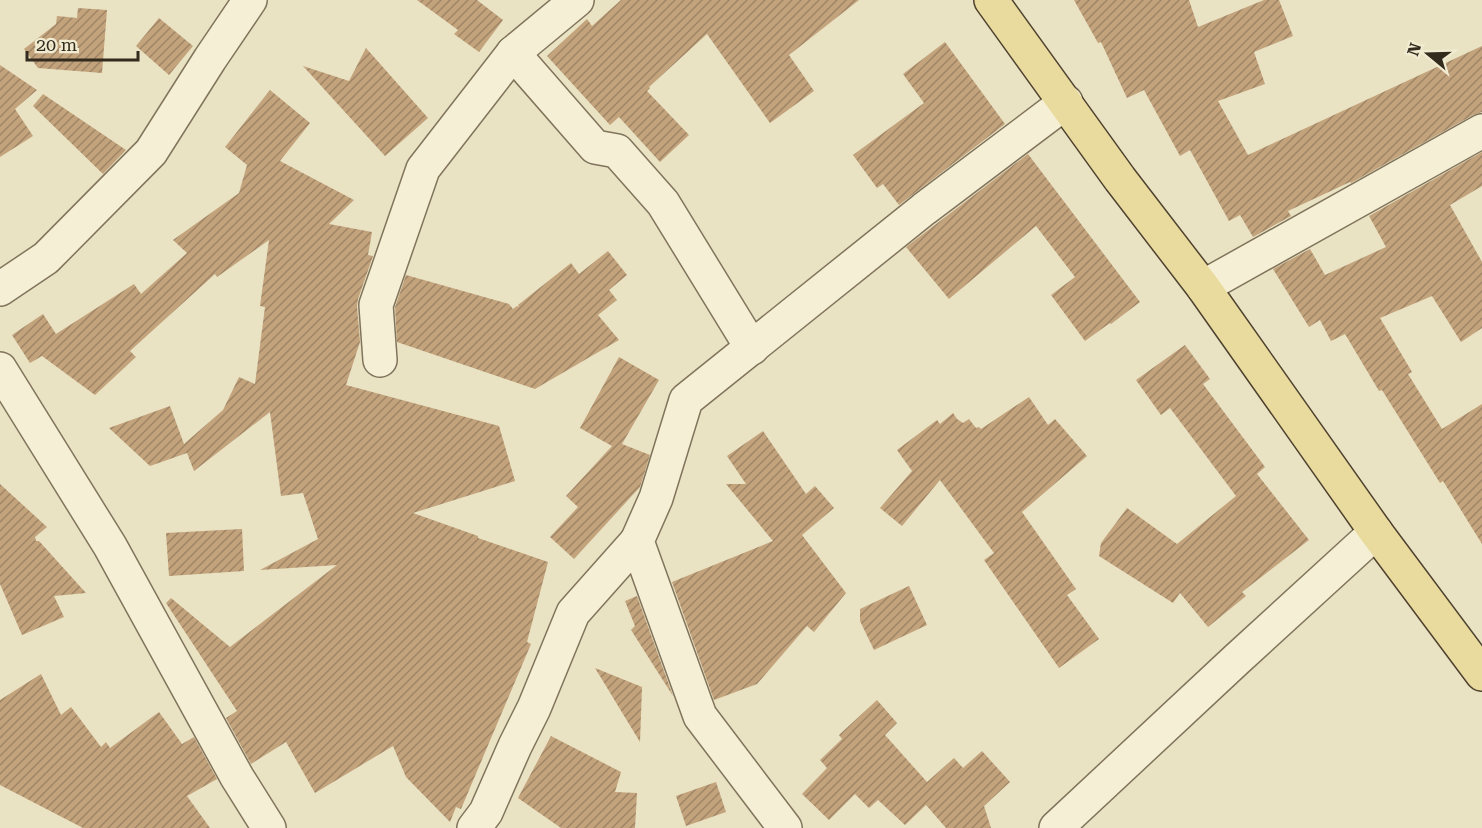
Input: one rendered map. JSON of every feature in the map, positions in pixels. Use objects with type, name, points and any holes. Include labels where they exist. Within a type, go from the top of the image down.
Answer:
[{"type":"main road","points":[[991,0],[1120,179],[1203,287],[1376,532],[1480,668]]},
{"type":"street","points":[[0,289],[46,258],[151,152],[250,0]]},
{"type":"street","points":[[380,360],[376,305],[423,169],[513,53],[577,0]]},
{"type":"street","points":[[513,53],[595,147],[616,152],[663,203],[752,348]]},
{"type":"street","points":[[474,828],[486,812],[534,708],[573,613],[637,541],[656,498],[686,400],[924,209],[1066,102]]},
{"type":"street","points":[[1203,287],[1482,131]]},
{"type":"street","points":[[0,369],[111,546],[237,777],[269,828]]},
{"type":"street","points":[[1056,828],[1376,532]]},
{"type":"street","points":[[637,541],[700,716],[785,828]]},
{"type":"building","points":[[417,0],[477,0],[503,20],[479,52],[454,34],[458,30]]},
{"type":"building","points":[[621,0],[859,0],[789,55],[814,91],[770,123],[707,34],[647,91],[689,135],[660,162],[619,117],[610,125],[547,56],[587,19],[592,26]]},
{"type":"building","points":[[1074,0],[1189,0],[1198,27],[1264,0],[1279,0],[1293,36],[1254,52],[1265,84],[1218,101],[1248,155],[1482,46],[1482,112],[1351,183],[1288,211],[1291,216],[1253,237],[1240,215],[1229,221],[1190,150],[1180,156],[1144,90],[1127,98],[1101,42],[1098,43]]},
{"type":"building","points":[[78,8],[107,10],[102,73],[38,68],[24,49],[56,24],[57,16],[77,18]]},
{"type":"building","points":[[159,18],[193,46],[169,75],[136,46]]},
{"type":"building","points":[[945,42],[1005,124],[899,205],[883,184],[877,188],[853,155],[924,103],[903,74]]},
{"type":"building","points":[[366,48],[428,118],[385,156],[303,66],[349,81]]},
{"type":"building","points":[[0,65],[37,90],[15,109],[33,136],[0,157]]},
{"type":"building","points":[[270,90],[310,123],[280,161],[354,200],[329,224],[372,232],[368,255],[373,256],[357,306],[360,342],[346,385],[499,426],[515,481],[413,513],[548,562],[527,642],[531,644],[461,809],[456,807],[450,822],[406,777],[393,746],[315,793],[286,742],[251,764],[226,718],[237,711],[166,603],[171,598],[230,647],[337,565],[260,570],[318,539],[303,493],[281,496],[270,412],[194,471],[187,453],[150,466],[109,428],[170,406],[184,444],[223,410],[239,377],[255,384],[265,307],[260,306],[269,240],[217,277],[215,274],[130,351],[136,357],[95,395],[42,356],[30,363],[12,335],[43,314],[56,334],[134,284],[141,294],[187,253],[173,240],[239,193],[247,165],[225,147]]},
{"type":"building","points":[[43,94],[126,150],[103,174],[33,106]]},
{"type":"building","points":[[1482,152],[1482,186],[1450,205],[1482,262],[1482,328],[1461,342],[1432,296],[1380,318],[1412,372],[1408,374],[1442,429],[1482,404],[1482,544],[1443,481],[1440,483],[1382,390],[1379,391],[1345,334],[1331,341],[1320,320],[1309,327],[1273,269],[1310,249],[1325,275],[1386,247],[1369,216]]},
{"type":"building","points":[[1028,154],[1140,302],[1085,341],[1051,295],[1075,277],[1036,226],[949,299],[906,247]]},
{"type":"building","points":[[608,251],[627,275],[609,290],[617,300],[598,315],[619,340],[535,389],[397,342],[395,307],[406,275],[509,304],[513,309],[519,307],[518,305],[571,263],[579,274]]},
{"type":"building","points":[[1185,345],[1210,379],[1203,384],[1265,467],[1257,474],[1309,540],[1242,592],[1246,596],[1208,627],[1180,593],[1173,603],[1099,556],[1101,543],[1127,508],[1177,544],[1236,496],[1170,408],[1161,415],[1136,380]]},
{"type":"building","points":[[619,357],[659,380],[622,444],[650,455],[640,487],[574,559],[550,537],[578,507],[566,496],[612,446],[580,428]]},
{"type":"building","points":[[1029,397],[1048,425],[1055,419],[1087,456],[1022,512],[1076,589],[1067,595],[1099,639],[1059,668],[984,560],[994,553],[940,480],[902,526],[880,508],[912,471],[897,450],[937,420],[940,424],[953,413],[963,423],[969,419],[976,428],[981,429]]},
{"type":"building","points":[[763,431],[806,494],[815,486],[834,508],[802,535],[846,593],[814,632],[807,626],[757,684],[714,700],[672,582],[773,541],[726,484],[746,484],[727,456]]},
{"type":"building","points":[[0,484],[47,527],[35,537],[36,541],[39,541],[86,593],[54,596],[64,617],[22,635],[0,584]]},
{"type":"building","points":[[242,529],[244,571],[169,576],[166,533]]},
{"type":"building","points":[[909,586],[927,625],[874,650],[860,621],[860,609]]},
{"type":"building","points":[[637,596],[673,696],[631,630],[635,626],[625,601]]},
{"type":"building","points":[[595,668],[642,687],[640,742]]},
{"type":"building","points":[[41,674],[61,715],[71,707],[101,747],[106,742],[110,748],[159,712],[182,744],[194,737],[217,779],[187,796],[210,828],[83,828],[0,785],[0,700]]},
{"type":"building","points":[[877,700],[897,723],[885,735],[927,782],[954,758],[963,768],[982,751],[1010,782],[984,806],[991,828],[946,828],[926,805],[905,825],[878,800],[869,808],[855,794],[829,820],[802,794],[827,768],[820,760],[842,739],[839,735]]},
{"type":"building","points":[[551,736],[621,772],[615,792],[637,793],[635,828],[561,828],[518,798]]},
{"type":"building","points":[[716,782],[726,812],[686,826],[676,796]]}]
